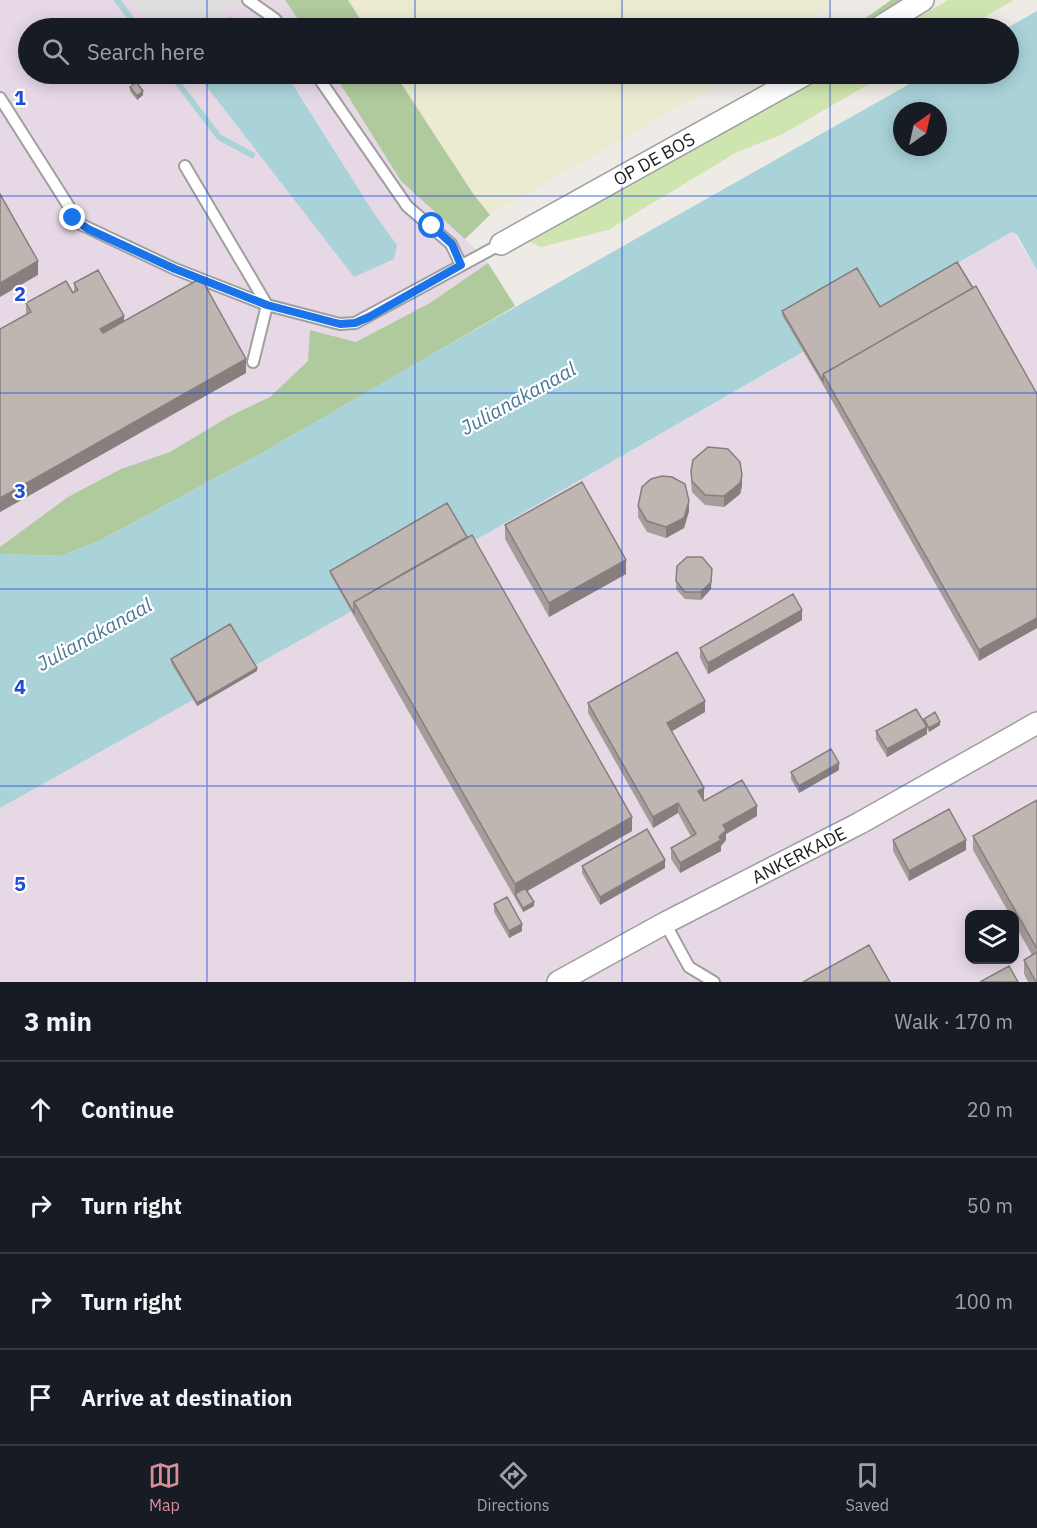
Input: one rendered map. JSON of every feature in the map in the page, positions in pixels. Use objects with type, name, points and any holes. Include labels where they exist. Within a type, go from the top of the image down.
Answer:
[{"type":"street","points":[[894,18],[923,0]]},
{"type":"street","name":"OP DE BOS","points":[[501,244],[788,84]]},
{"type":"street","name":"ANKERKADE","points":[[558,982],[665,923],[860,824],[1037,723]]},
{"type":"lane","points":[[248,0],[274,18]]},
{"type":"lane","points":[[323,84],[406,206],[452,244],[461,265]]},
{"type":"lane","points":[[0,98],[80,224],[175,269],[267,305],[340,324],[355,323],[501,244]]},
{"type":"lane","points":[[185,166],[267,305],[253,362]]},
{"type":"lane","points":[[665,923],[689,967],[714,982]]},
{"type":"shaded area","points":[[0,0],[285,0],[297,18],[18,18],[18,84],[340,84],[401,181],[447,220],[488,263],[515,306],[262,453],[0,554]]},
{"type":"shaded area","points":[[134,0],[238,0],[212,18],[147,18]]},
{"type":"shaded area","points":[[1013,232],[1037,270],[1037,982],[0,982],[0,808],[345,615]]},
{"type":"green space","points":[[285,0],[348,0],[360,18],[297,18]]},
{"type":"green space","points":[[348,0],[835,0],[812,18],[360,18]]},
{"type":"green space","points":[[891,0],[904,0],[871,18],[866,18]]},
{"type":"green space","points":[[948,0],[1014,0],[982,18],[917,18]]},
{"type":"green space","points":[[340,84],[402,84],[474,195],[490,215],[465,239],[401,181]]},
{"type":"green space","points":[[402,84],[718,84],[490,215],[474,195]]},
{"type":"green space","points":[[805,84],[869,84],[781,135],[737,152],[608,230],[541,247],[530,242]]},
{"type":"green space","points":[[488,263],[515,306],[262,453],[103,539],[61,556],[0,554],[0,547],[68,497],[121,469],[170,452],[230,416],[270,397],[308,361],[310,330],[356,342],[430,303]]},
{"type":"water","name":"Julianakanaal","points":[[1037,11],[1037,270],[1017,235],[1012,232],[345,615],[0,808],[0,554],[61,556],[103,539],[262,453],[909,84],[1019,84],[1019,21]]},
{"type":"water","points":[[205,84],[292,84],[373,212],[397,245],[394,259],[354,277]]},
{"type":"building","points":[[138,84],[143,91],[137,96],[130,87]]},
{"type":"building","points":[[0,194],[38,261],[0,283]]},
{"type":"building","points":[[957,262],[973,288],[823,374],[823,381],[782,311],[857,268],[880,307]]},
{"type":"building","points":[[98,270],[124,316],[100,329],[103,333],[201,278],[246,359],[0,498],[0,329],[31,312],[26,303],[66,281],[73,293],[78,290],[74,283]]},
{"type":"building","points":[[976,286],[1037,394],[1037,618],[979,650],[823,374]]},
{"type":"building","points":[[708,447],[728,449],[740,462],[742,475],[740,483],[724,496],[705,495],[692,481],[693,460]]},
{"type":"building","points":[[662,476],[672,477],[685,484],[689,501],[684,518],[666,527],[647,521],[638,506],[642,487],[651,479]]},
{"type":"building","points":[[582,482],[626,560],[549,603],[505,525]]},
{"type":"building","points":[[447,503],[467,537],[354,602],[354,613],[330,571]]},
{"type":"building","points":[[472,535],[632,817],[515,884],[354,602]]},
{"type":"building","points":[[687,557],[702,557],[712,569],[711,582],[701,592],[685,592],[676,581],[677,566]]},
{"type":"building","points":[[793,594],[802,610],[708,663],[700,648]]},
{"type":"building","points":[[230,624],[257,668],[197,703],[171,659]]},
{"type":"building","points":[[677,652],[705,701],[667,723],[704,788],[698,791],[704,801],[742,780],[757,806],[723,825],[726,830],[719,837],[721,840],[680,863],[671,848],[696,834],[678,803],[653,817],[588,703]]},
{"type":"building","points":[[916,709],[927,727],[887,749],[876,731]]},
{"type":"building","points":[[935,712],[940,722],[929,728],[924,719]]},
{"type":"building","points":[[831,749],[839,763],[799,786],[791,772]]},
{"type":"building","points":[[1037,800],[1037,949],[1019,917],[1019,910],[1015,910],[973,836]]},
{"type":"building","points":[[949,809],[966,840],[909,871],[893,840]]},
{"type":"building","points":[[647,829],[665,860],[600,897],[582,866]]},
{"type":"building","points":[[525,888],[534,902],[523,908],[515,894]]},
{"type":"building","points":[[507,897],[522,924],[509,931],[494,904]]},
{"type":"building","points":[[869,945],[890,982],[803,982]]},
{"type":"building","points":[[1037,952],[1037,982],[1036,982],[1024,960]]},
{"type":"building","points":[[1009,966],[1018,982],[980,982]]},
{"type":"waterway","points":[[117,0],[130,18]]},
{"type":"waterway","points":[[179,84],[219,137],[252,155]]},
{"type":"route","points":[[73,218],[88,229],[175,269],[267,305],[340,324],[355,323],[369,317],[461,265],[452,244],[432,226]]}]
